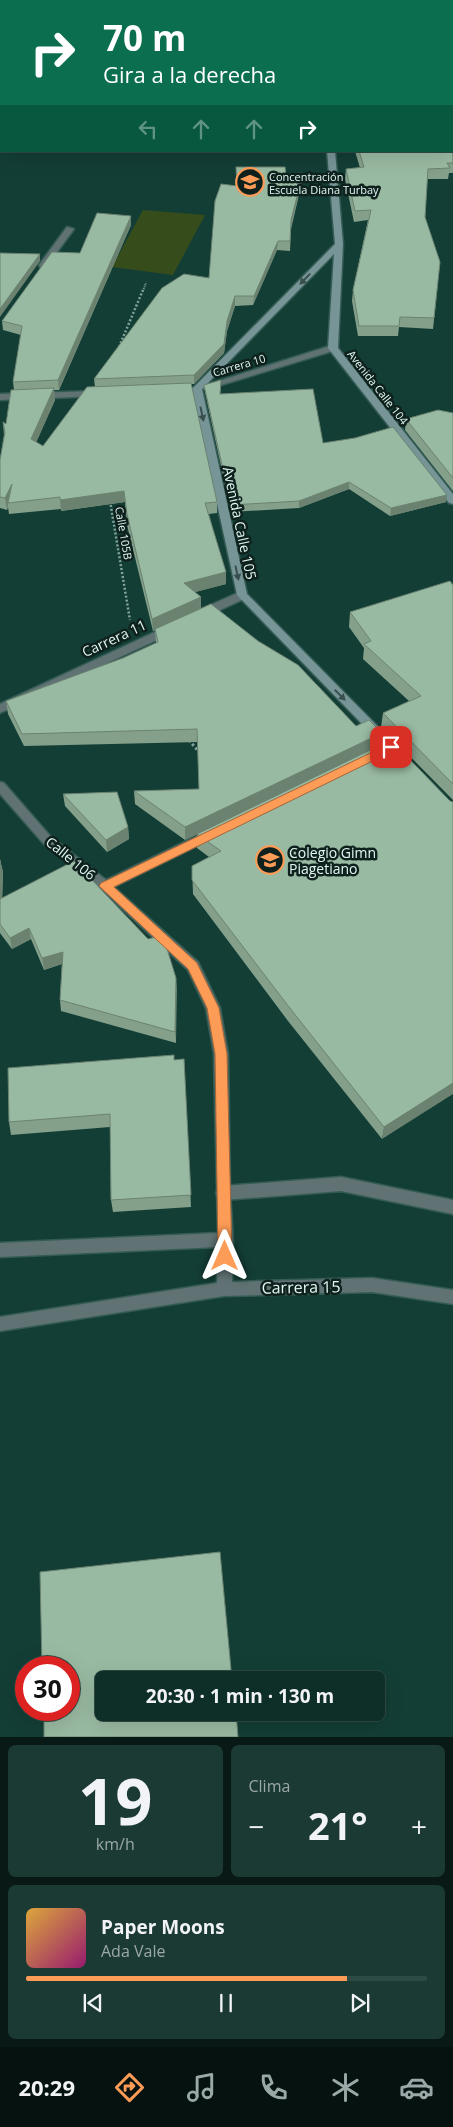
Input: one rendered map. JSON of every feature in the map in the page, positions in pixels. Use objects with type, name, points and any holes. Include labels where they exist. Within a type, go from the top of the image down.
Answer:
[{"type":"main road","name":"Avenida Calle 104","points":[[331,152],[339,244],[333,348],[453,501]]},
{"type":"main road","points":[[192,389],[339,244]]},
{"type":"main road","name":"Avenida Calle 105","points":[[192,389],[242,595],[387,749],[405,761]]},
{"type":"street","points":[[35,277],[70,229]]},
{"type":"street","name":"Carrera 10","points":[[192,389],[333,348]]},
{"type":"street","points":[[0,397],[104,394]]},
{"type":"street","name":"Carrera 11","points":[[0,709],[242,595]]},
{"type":"street","name":"Calle 106","points":[[0,786],[47,840],[105,886],[193,966],[213,1008],[221,1054],[223,1193],[226,1240],[224,1289]]},
{"type":"street","points":[[105,886],[227,826]]},
{"type":"street","points":[[223,1193],[341,1184],[453,1207]]},
{"type":"street","points":[[0,1250],[226,1240]]},
{"type":"street","name":"Carrera 15","points":[[0,1324],[224,1289],[372,1285],[453,1297]]},
{"type":"path","points":[[104,394],[146,283]]},
{"type":"path","name":"Calle 105B","points":[[109,492],[135,645]]},
{"type":"path","points":[[184,734],[203,756]]},
{"type":"green space","points":[[143,210],[205,215],[173,275],[112,267]]},
{"type":"building","points":[[359,152],[453,152],[453,163],[447,163],[450,168],[428,169],[425,217],[440,262],[434,318],[400,317],[399,326],[359,326],[353,290],[371,210],[355,211],[346,169],[364,167]]},
{"type":"building","points":[[236,167],[285,167],[286,174],[303,173],[291,220],[290,241],[278,241],[254,296],[235,296],[227,321],[224,344],[194,375],[94,379],[162,288],[184,274],[209,278],[215,201],[221,184],[237,186]]},
{"type":"building","points":[[97,213],[131,216],[58,380],[13,382],[22,326],[2,321],[52,252],[80,253]]},
{"type":"building","points":[[0,253],[40,254],[0,309]]},
{"type":"building","points":[[221,380],[220,394],[313,389],[323,443],[355,438],[393,427],[447,495],[391,508],[349,482],[299,501],[231,505],[204,385]]},
{"type":"building","points":[[191,383],[217,502],[205,503],[226,572],[184,583],[201,597],[152,619],[127,514],[124,491],[60,500],[60,497],[8,503],[12,484],[5,498],[0,497],[0,460],[5,432],[3,422],[6,424],[11,390],[54,388],[31,439],[43,446],[87,387]]},
{"type":"building","points":[[438,410],[453,413],[453,478],[406,419]]},
{"type":"building","points":[[450,581],[453,585],[453,784],[383,713],[421,696],[364,644],[371,641],[350,612]]},
{"type":"building","points":[[211,604],[258,641],[298,665],[356,726],[369,720],[382,733],[185,827],[134,791],[199,789],[197,729],[22,734],[6,701],[123,658],[158,642],[155,629]]},
{"type":"building","points":[[391,740],[453,802],[453,1083],[384,1127],[192,880],[192,866],[221,851],[197,834]]},
{"type":"building","points":[[117,792],[128,827],[106,840],[63,794]]},
{"type":"building","points":[[74,861],[148,939],[160,936],[164,939],[176,978],[175,1032],[60,1000],[63,952],[42,958],[29,928],[10,938],[0,924],[0,899]]},
{"type":"building","points":[[174,1055],[174,1060],[184,1059],[191,1195],[111,1200],[110,1114],[9,1122],[8,1068]]},
{"type":"building","points":[[220,1552],[231,1671],[95,1671],[95,1721],[237,1721],[238,1737],[44,1737],[44,1721],[80,1721],[80,1656],[42,1656],[40,1572]]},
{"type":"place","name":"Concentración Escuela Diana Turbay","points":[[250,182]]},
{"type":"place","name":"Colegio Gimn Piagetiano","points":[[270,860]]},
{"type":"route","points":[[225,1256],[221,1054],[213,1008],[193,966],[105,886],[391,747]]}]
